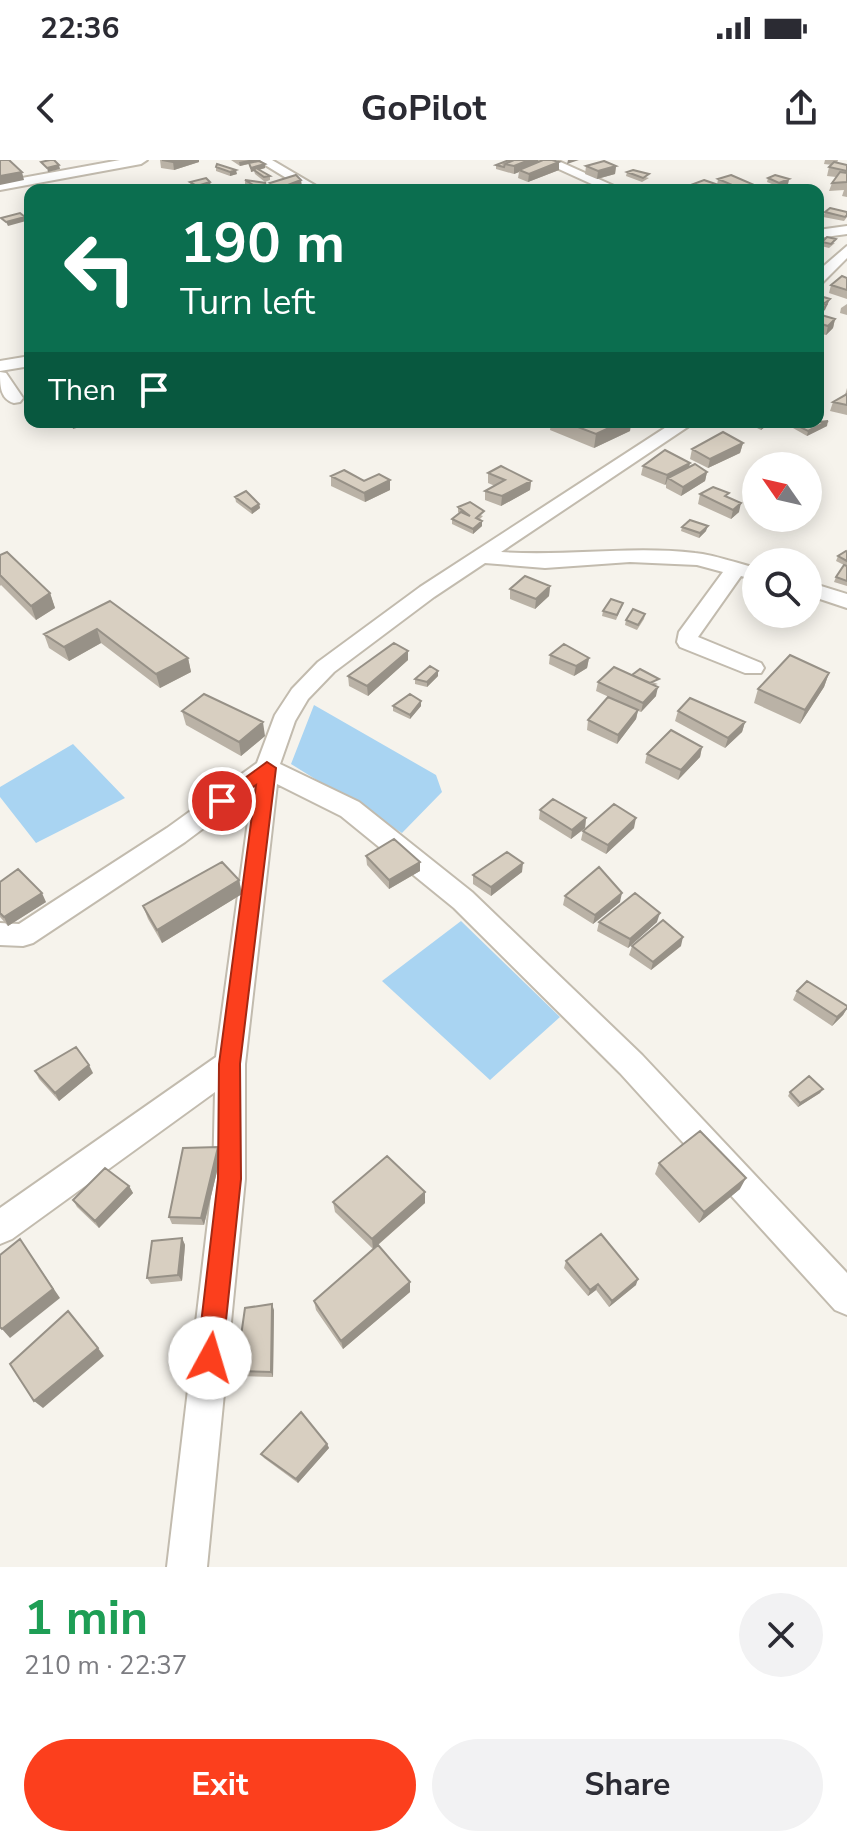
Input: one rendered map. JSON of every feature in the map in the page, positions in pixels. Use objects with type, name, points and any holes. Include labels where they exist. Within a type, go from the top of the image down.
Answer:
[{"type":"street","points":[[0,186],[141,160]]},
{"type":"street","points":[[263,160],[305,184]]},
{"type":"street","points":[[545,160],[602,184]]},
{"type":"street","points":[[824,222],[846,230]]},
{"type":"street","points":[[824,233],[846,230]]},
{"type":"street","points":[[824,273],[847,250]]},
{"type":"street","points":[[0,366],[24,362]]},
{"type":"street","points":[[0,377],[14,398]]},
{"type":"street","points":[[187,1567],[229,1179],[230,1064],[267,768],[283,721],[300,694],[326,667],[427,592],[677,428]]},
{"type":"street","points":[[482,557],[545,562],[604,557],[659,557],[697,559],[742,570]]},
{"type":"street","points":[[742,575],[687,637],[688,642],[753,668]]},
{"type":"street","points":[[822,593],[847,601]]},
{"type":"street","points":[[0,934],[23,935],[176,835],[267,768]]},
{"type":"street","points":[[267,768],[350,809],[463,900],[631,1064],[847,1298]]},
{"type":"street","points":[[0,1228],[230,1064]]},
{"type":"water","points":[[314,705],[436,775],[442,792],[402,833],[291,764]]},
{"type":"water","points":[[73,744],[125,798],[36,843],[0,797],[0,787]]},
{"type":"water","points":[[461,921],[560,1017],[490,1080],[382,981]]},
{"type":"building","points":[[0,160],[9,160],[22,172],[0,176]]},
{"type":"building","points":[[50,160],[59,165],[47,168],[41,162]]},
{"type":"building","points":[[514,160],[529,160],[514,166],[505,164]]},
{"type":"building","points":[[543,160],[559,162],[529,174],[519,170]]},
{"type":"building","points":[[259,161],[265,164],[251,168],[249,163]]},
{"type":"building","points":[[604,161],[616,166],[598,171],[586,166]]},
{"type":"building","points":[[834,162],[847,165],[847,171],[829,167]]},
{"type":"building","points":[[217,164],[236,170],[230,172],[216,167]]},
{"type":"building","points":[[256,168],[270,176],[264,177],[254,170]]},
{"type":"building","points":[[633,170],[649,174],[643,178],[627,172]]},
{"type":"building","points":[[840,172],[847,173],[847,182],[832,183]]},
{"type":"building","points":[[296,175],[301,180],[290,184],[270,183]]},
{"type":"building","points":[[731,175],[752,184],[730,184],[718,179]]},
{"type":"building","points":[[775,175],[789,179],[779,183],[768,178]]},
{"type":"building","points":[[206,178],[210,182],[194,184],[190,182]]},
{"type":"building","points":[[704,180],[716,184],[693,184]]},
{"type":"building","points":[[830,208],[847,212],[847,215],[825,212]]},
{"type":"building","points":[[20,213],[24,216],[6,222],[1,218]]},
{"type":"building","points":[[827,237],[836,239],[831,244],[824,240]]},
{"type":"building","points":[[842,276],[847,278],[847,290],[831,285]]},
{"type":"building","points":[[824,316],[835,319],[828,326],[824,325]]},
{"type":"building","points":[[847,394],[847,405],[833,402]]},
{"type":"building","points":[[580,428],[609,428],[596,434]]},
{"type":"building","points":[[723,432],[743,443],[710,459],[692,449]]},
{"type":"building","points":[[665,450],[690,463],[667,475],[643,466]]},
{"type":"building","points":[[695,464],[707,472],[683,487],[668,478]]},
{"type":"building","points":[[501,466],[531,481],[502,496],[485,491],[505,480],[488,473]]},
{"type":"building","points":[[344,470],[364,481],[379,474],[390,480],[364,493],[331,476]]},
{"type":"building","points":[[713,487],[729,493],[725,496],[741,503],[733,510],[700,494]]},
{"type":"building","points":[[246,491],[259,504],[251,509],[235,497]]},
{"type":"building","points":[[470,502],[484,511],[476,518],[482,521],[473,529],[452,519],[461,512],[470,516],[458,507]]},
{"type":"building","points":[[690,520],[708,526],[700,533],[682,527]]},
{"type":"building","points":[[7,552],[50,593],[31,606],[0,575],[0,555]]},
{"type":"building","points":[[847,552],[847,561],[838,556]]},
{"type":"building","points":[[844,565],[847,566],[847,581],[836,577]]},
{"type":"building","points":[[525,576],[550,586],[536,599],[510,589]]},
{"type":"building","points":[[611,599],[623,603],[617,615],[603,611]]},
{"type":"building","points":[[110,601],[188,658],[156,674],[97,629],[64,647],[44,634]]},
{"type":"building","points":[[633,609],[645,614],[638,625],[626,620]]},
{"type":"building","points":[[394,643],[408,651],[367,686],[348,676]]},
{"type":"building","points":[[564,644],[589,658],[576,666],[550,655]]},
{"type":"building","points":[[790,655],[829,673],[805,710],[758,689]]},
{"type":"building","points":[[430,666],[438,671],[427,682],[415,679]]},
{"type":"building","points":[[614,667],[658,687],[643,703],[598,682]]},
{"type":"building","points":[[640,669],[659,679],[650,683],[632,675]]},
{"type":"building","points":[[204,694],[263,722],[239,742],[182,711]]},
{"type":"building","points":[[410,694],[421,701],[410,715],[393,706]]},
{"type":"building","points":[[608,697],[638,710],[618,735],[588,720]]},
{"type":"building","points":[[690,698],[745,722],[728,738],[678,711]]},
{"type":"building","points":[[671,730],[702,747],[681,770],[647,754]]},
{"type":"building","points":[[553,799],[586,818],[572,830],[540,810]]},
{"type":"building","points":[[614,804],[636,818],[608,845],[583,831]]},
{"type":"building","points":[[394,839],[420,862],[389,880],[366,856]]},
{"type":"building","points":[[507,852],[523,863],[491,887],[473,875]]},
{"type":"building","points":[[222,862],[239,880],[157,930],[143,906]]},
{"type":"building","points":[[599,867],[622,893],[595,915],[565,896]]},
{"type":"building","points":[[18,869],[42,893],[4,917],[0,913],[0,882]]},
{"type":"building","points":[[635,893],[660,913],[630,939],[599,922]]},
{"type":"building","points":[[663,920],[683,937],[653,962],[632,946]]},
{"type":"building","points":[[807,981],[847,1008],[837,1017],[797,991]]},
{"type":"building","points":[[76,1047],[89,1065],[55,1093],[35,1071]]},
{"type":"building","points":[[809,1076],[823,1089],[800,1103],[790,1092]]},
{"type":"building","points":[[700,1131],[746,1178],[704,1212],[659,1163]]},
{"type":"building","points":[[218,1147],[201,1218],[169,1217],[183,1148]]},
{"type":"building","points":[[387,1156],[425,1192],[372,1239],[333,1202]]},
{"type":"building","points":[[105,1168],[129,1186],[95,1221],[73,1200]]},
{"type":"building","points":[[601,1234],[638,1279],[612,1301],[598,1284],[590,1290],[566,1261]]},
{"type":"building","points":[[182,1238],[178,1275],[147,1278],[152,1241]]},
{"type":"building","points":[[20,1239],[53,1289],[2,1329],[0,1255]]},
{"type":"building","points":[[378,1245],[410,1282],[341,1341],[314,1301]]},
{"type":"building","points":[[272,1304],[271,1372],[236,1371],[245,1308]]},
{"type":"building","points":[[68,1311],[98,1348],[34,1401],[10,1364]]},
{"type":"building","points":[[301,1412],[327,1444],[296,1479],[261,1454]]},
{"type":"route","points":[[210,1358],[229,1179],[230,1064],[267,768],[222,801]]}]
